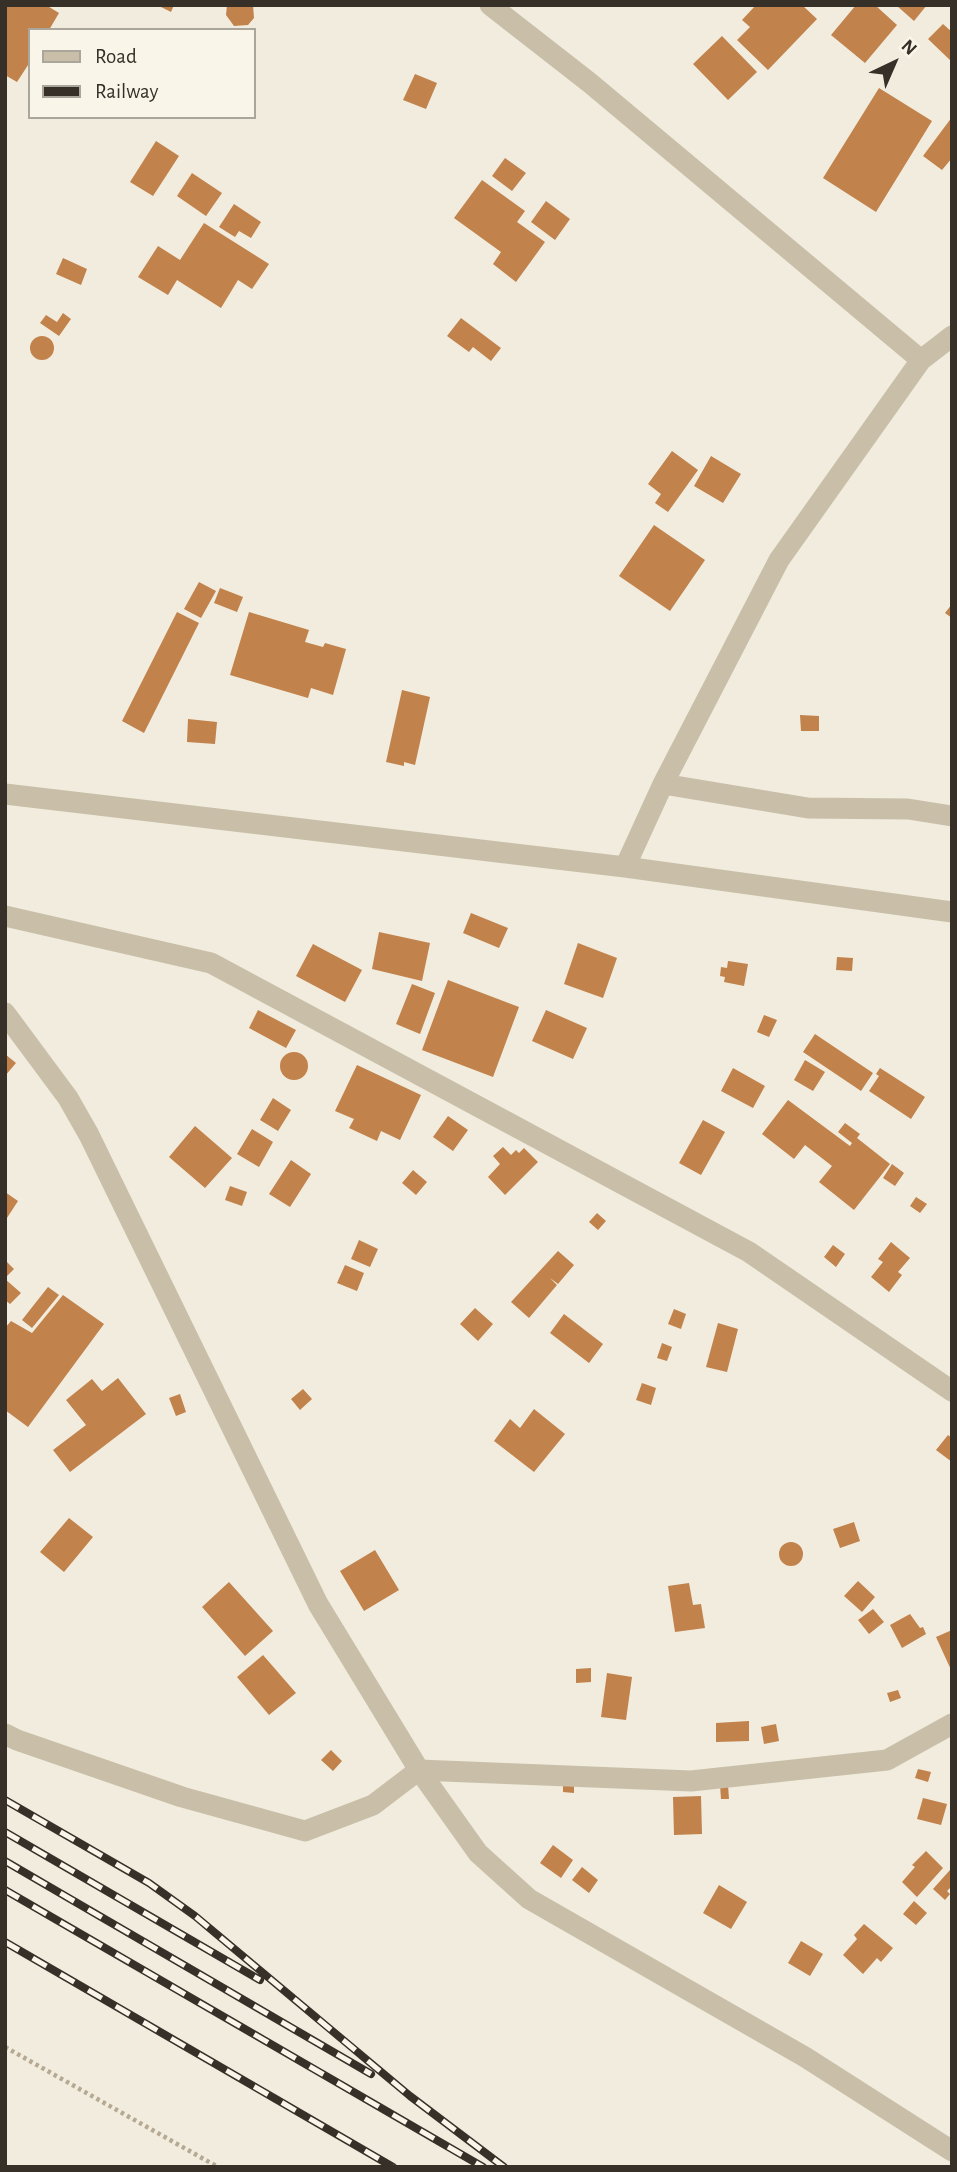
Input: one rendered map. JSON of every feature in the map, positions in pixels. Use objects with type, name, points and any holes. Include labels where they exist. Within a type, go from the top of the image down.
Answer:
[{"type":"street","points":[[490,5],[590,83],[921,360]]},
{"type":"street","points":[[625,867],[663,784],[779,560],[921,360],[952,336]]},
{"type":"street","points":[[663,784],[808,808],[908,809],[952,816]]},
{"type":"street","points":[[5,794],[625,867],[952,912]]},
{"type":"street","points":[[5,916],[211,963],[749,1252],[952,1391]]},
{"type":"street","points":[[5,1013],[68,1098],[89,1135],[318,1604],[418,1770],[478,1853],[529,1899],[805,2057],[952,2151]]},
{"type":"street","points":[[5,1734],[182,1797],[305,1831],[373,1805],[418,1770],[691,1781],[887,1760],[952,1724]]},
{"type":"path","points":[[5,2047],[218,2167]]},
{"type":"building","points":[[5,5],[46,5],[59,13],[50,28],[28,28],[28,65],[17,82],[5,75]]},
{"type":"building","points":[[157,5],[174,5],[171,12]]},
{"type":"building","points":[[227,5],[253,5],[254,18],[248,25],[234,26],[226,15]]},
{"type":"building","points":[[756,5],[802,5],[817,19],[768,70],[737,40],[750,27],[742,20]]},
{"type":"building","points":[[856,5],[875,5],[897,25],[865,63],[831,35]]},
{"type":"building","points":[[896,5],[927,5],[914,21]]},
{"type":"building","points":[[943,24],[952,32],[952,62],[928,39]]},
{"type":"building","points":[[722,36],[757,72],[728,100],[693,64]]},
{"type":"building","points":[[415,74],[437,83],[426,109],[403,100]]},
{"type":"building","points":[[879,88],[932,121],[876,212],[823,178]]},
{"type":"building","points":[[952,117],[952,158],[942,170],[923,156]]},
{"type":"building","points":[[156,141],[179,156],[153,196],[130,182]]},
{"type":"building","points":[[505,158],[526,173],[512,191],[492,176]]},
{"type":"building","points":[[192,173],[222,193],[206,216],[177,196]]},
{"type":"building","points":[[482,180],[525,211],[517,222],[545,242],[516,282],[493,264],[501,252],[454,218]]},
{"type":"building","points":[[546,201],[570,219],[555,240],[531,222]]},
{"type":"building","points":[[234,204],[261,222],[251,238],[239,231],[235,237],[219,227]]},
{"type":"building","points":[[204,223],[269,264],[252,289],[238,280],[221,308],[177,280],[168,295],[138,277],[158,246],[180,260]]},
{"type":"building","points":[[63,258],[87,269],[81,285],[56,274]]},
{"type":"building","points":[[63,313],[71,319],[59,336],[40,323],[46,315],[57,322]]},
{"type":"building","points":[[461,318],[501,348],[491,361],[473,347],[469,352],[447,336]]},
{"type":"building","points":[[42,336],[51,339],[54,348],[51,357],[42,360],[33,357],[30,348],[33,339]]},
{"type":"building","points":[[672,451],[698,470],[668,512],[655,503],[661,494],[648,484]]},
{"type":"building","points":[[711,456],[741,474],[723,503],[694,486]]},
{"type":"building","points":[[654,525],[705,560],[670,611],[619,576]]},
{"type":"building","points":[[199,582],[216,591],[201,618],[184,609]]},
{"type":"building","points":[[220,588],[243,597],[237,612],[214,603]]},
{"type":"building","points":[[952,604],[952,618],[945,613]]},
{"type":"building","points":[[177,612],[199,623],[144,733],[122,721]]},
{"type":"building","points":[[249,612],[309,630],[305,642],[323,647],[325,643],[346,649],[333,695],[311,688],[308,698],[230,675]]},
{"type":"building","points":[[402,690],[430,697],[415,765],[404,762],[404,766],[386,762]]},
{"type":"building","points":[[800,715],[819,716],[819,731],[801,731]]},
{"type":"building","points":[[188,719],[217,722],[215,744],[187,742]]},
{"type":"building","points":[[471,913],[508,928],[499,948],[463,933]]},
{"type":"building","points":[[379,932],[430,943],[422,981],[372,969]]},
{"type":"building","points":[[578,943],[617,958],[603,998],[564,984]]},
{"type":"building","points":[[313,944],[362,970],[345,1002],[296,976]]},
{"type":"building","points":[[837,957],[853,958],[852,971],[836,970]]},
{"type":"building","points":[[728,961],[748,964],[744,986],[724,982],[725,977],[720,976],[721,967],[727,968]]},
{"type":"building","points":[[448,980],[519,1007],[493,1077],[422,1050]]},
{"type":"building","points":[[412,984],[435,993],[420,1034],[396,1024]]},
{"type":"building","points":[[258,1010],[296,1030],[286,1048],[249,1028]]},
{"type":"building","points":[[546,1010],[587,1028],[573,1059],[532,1041]]},
{"type":"building","points":[[764,1015],[777,1020],[769,1037],[757,1032]]},
{"type":"building","points":[[815,1034],[873,1073],[861,1091],[803,1052]]},
{"type":"building","points":[[294,1052],[304,1056],[308,1066],[304,1076],[294,1080],[284,1076],[280,1066],[284,1056]]},
{"type":"building","points":[[5,1054],[16,1063],[5,1076]]},
{"type":"building","points":[[805,1060],[825,1072],[813,1091],[794,1080]]},
{"type":"building","points":[[357,1065],[421,1095],[400,1140],[381,1131],[377,1141],[349,1128],[354,1119],[335,1111]]},
{"type":"building","points":[[733,1068],[765,1086],[753,1108],[721,1091]]},
{"type":"building","points":[[880,1068],[925,1097],[911,1119],[869,1091],[879,1076],[876,1074]]},
{"type":"building","points":[[273,1098],[291,1110],[278,1131],[260,1120]]},
{"type":"building","points":[[788,1100],[850,1146],[852,1143],[838,1132],[845,1123],[860,1134],[857,1138],[890,1164],[854,1210],[819,1182],[832,1166],[805,1145],[794,1159],[762,1134]]},
{"type":"building","points":[[448,1116],[468,1130],[453,1151],[433,1137]]},
{"type":"building","points":[[703,1120],[725,1132],[701,1175],[679,1163]]},
{"type":"building","points":[[195,1126],[232,1158],[205,1188],[169,1157]]},
{"type":"building","points":[[252,1129],[273,1142],[259,1167],[237,1154]]},
{"type":"building","points":[[503,1147],[511,1155],[524,1148],[538,1162],[505,1195],[488,1177],[500,1164],[493,1156]]},
{"type":"building","points":[[291,1160],[311,1174],[290,1207],[269,1194]]},
{"type":"building","points":[[892,1164],[904,1173],[895,1186],[883,1178]]},
{"type":"building","points":[[413,1170],[427,1182],[416,1195],[402,1183]]},
{"type":"building","points":[[230,1186],[247,1192],[242,1206],[225,1200]]},
{"type":"building","points":[[5,1192],[18,1201],[5,1221]]},
{"type":"building","points":[[916,1197],[927,1204],[920,1213],[910,1206]]},
{"type":"building","points":[[597,1213],[606,1221],[598,1230],[589,1222]]},
{"type":"building","points":[[359,1240],[378,1249],[370,1267],[351,1259]]},
{"type":"building","points":[[891,1242],[910,1258],[898,1272],[902,1275],[889,1292],[871,1277],[883,1262],[878,1259]]},
{"type":"building","points":[[833,1245],[845,1254],[836,1267],[824,1257]]},
{"type":"building","points":[[558,1251],[574,1265],[558,1284],[550,1278],[557,1285],[529,1318],[511,1302]]},
{"type":"building","points":[[5,1260],[14,1269],[5,1278]]},
{"type":"building","points":[[345,1265],[364,1273],[357,1291],[337,1283]]},
{"type":"building","points":[[5,1279],[21,1293],[10,1304],[5,1300]]},
{"type":"building","points":[[48,1287],[59,1295],[32,1328],[22,1320]]},
{"type":"building","points":[[63,1295],[104,1324],[28,1427],[5,1410],[5,1328],[11,1321],[32,1333]]},
{"type":"building","points":[[475,1308],[493,1324],[478,1341],[460,1324]]},
{"type":"building","points":[[674,1309],[686,1314],[681,1329],[668,1324]]},
{"type":"building","points":[[564,1314],[603,1344],[589,1363],[550,1333]]},
{"type":"building","points":[[718,1323],[738,1329],[727,1372],[706,1367]]},
{"type":"building","points":[[662,1343],[672,1347],[667,1361],[657,1358]]},
{"type":"building","points":[[118,1378],[146,1414],[70,1472],[53,1450],[86,1425],[66,1400],[92,1379],[102,1391]]},
{"type":"building","points":[[642,1383],[656,1388],[651,1405],[636,1400]]},
{"type":"building","points":[[303,1389],[312,1399],[300,1410],[291,1399]]},
{"type":"building","points":[[180,1394],[186,1412],[176,1416],[169,1398]]},
{"type":"building","points":[[534,1409],[565,1434],[534,1472],[494,1441],[510,1419],[520,1428]]},
{"type":"building","points":[[948,1435],[952,1438],[952,1462],[936,1450]]},
{"type":"building","points":[[69,1518],[93,1537],[64,1572],[40,1552]]},
{"type":"building","points":[[854,1522],[860,1541],[840,1548],[833,1529]]},
{"type":"building","points":[[791,1542],[802,1549],[803,1554],[796,1565],[791,1566],[780,1559],[779,1554],[786,1543]]},
{"type":"building","points":[[375,1550],[399,1590],[364,1611],[340,1571]]},
{"type":"building","points":[[858,1581],[875,1597],[862,1612],[844,1596]]},
{"type":"building","points":[[229,1582],[273,1631],[245,1656],[202,1607]]},
{"type":"building","points":[[689,1583],[693,1605],[701,1604],[705,1628],[675,1632],[668,1586]]},
{"type":"building","points":[[873,1609],[884,1622],[869,1634],[858,1620]]},
{"type":"building","points":[[910,1614],[926,1634],[902,1648],[890,1625]]},
{"type":"building","points":[[952,1630],[952,1672],[936,1637]]},
{"type":"building","points":[[263,1655],[296,1693],[269,1715],[237,1677]]},
{"type":"building","points":[[591,1668],[591,1682],[576,1683],[576,1669]]},
{"type":"building","points":[[607,1673],[632,1677],[626,1720],[601,1717]]},
{"type":"building","points":[[898,1690],[901,1698],[890,1702],[887,1693]]},
{"type":"building","points":[[749,1721],[749,1741],[716,1742],[716,1723]]},
{"type":"building","points":[[776,1724],[779,1741],[764,1744],[761,1727]]},
{"type":"building","points":[[331,1750],[342,1761],[333,1771],[321,1760]]},
{"type":"building","points":[[918,1769],[931,1772],[928,1782],[915,1778]]},
{"type":"building","points":[[563,1780],[574,1780],[574,1793],[563,1792]]},
{"type":"building","points":[[720,1785],[728,1785],[729,1799],[721,1799]]},
{"type":"building","points":[[701,1796],[702,1834],[674,1835],[673,1797]]},
{"type":"building","points":[[923,1798],[947,1804],[941,1825],[917,1819]]},
{"type":"building","points":[[553,1845],[573,1860],[561,1878],[540,1863]]},
{"type":"building","points":[[926,1851],[943,1868],[917,1897],[902,1882],[915,1867],[912,1865]]},
{"type":"building","points":[[582,1867],[598,1880],[589,1893],[572,1880]]},
{"type":"building","points":[[950,1870],[952,1886],[947,1891],[950,1894],[945,1900],[933,1889]]},
{"type":"building","points":[[719,1885],[747,1902],[731,1929],[703,1913]]},
{"type":"building","points":[[914,1901],[927,1913],[916,1925],[903,1914]]},
{"type":"building","points":[[864,1924],[893,1948],[881,1962],[877,1958],[863,1974],[843,1955],[857,1939],[854,1935]]},
{"type":"building","points":[[801,1941],[823,1954],[810,1976],[788,1963]]},
{"type":"railway","points":[[5,1800],[149,1883],[195,1916],[410,2096],[504,2167]]},
{"type":"railway","points":[[5,1832],[260,1980]]},
{"type":"railway","points":[[5,1861],[371,2074]]},
{"type":"railway","points":[[5,1890],[483,2167]]},
{"type":"railway","points":[[5,1942],[393,2167]]}]
